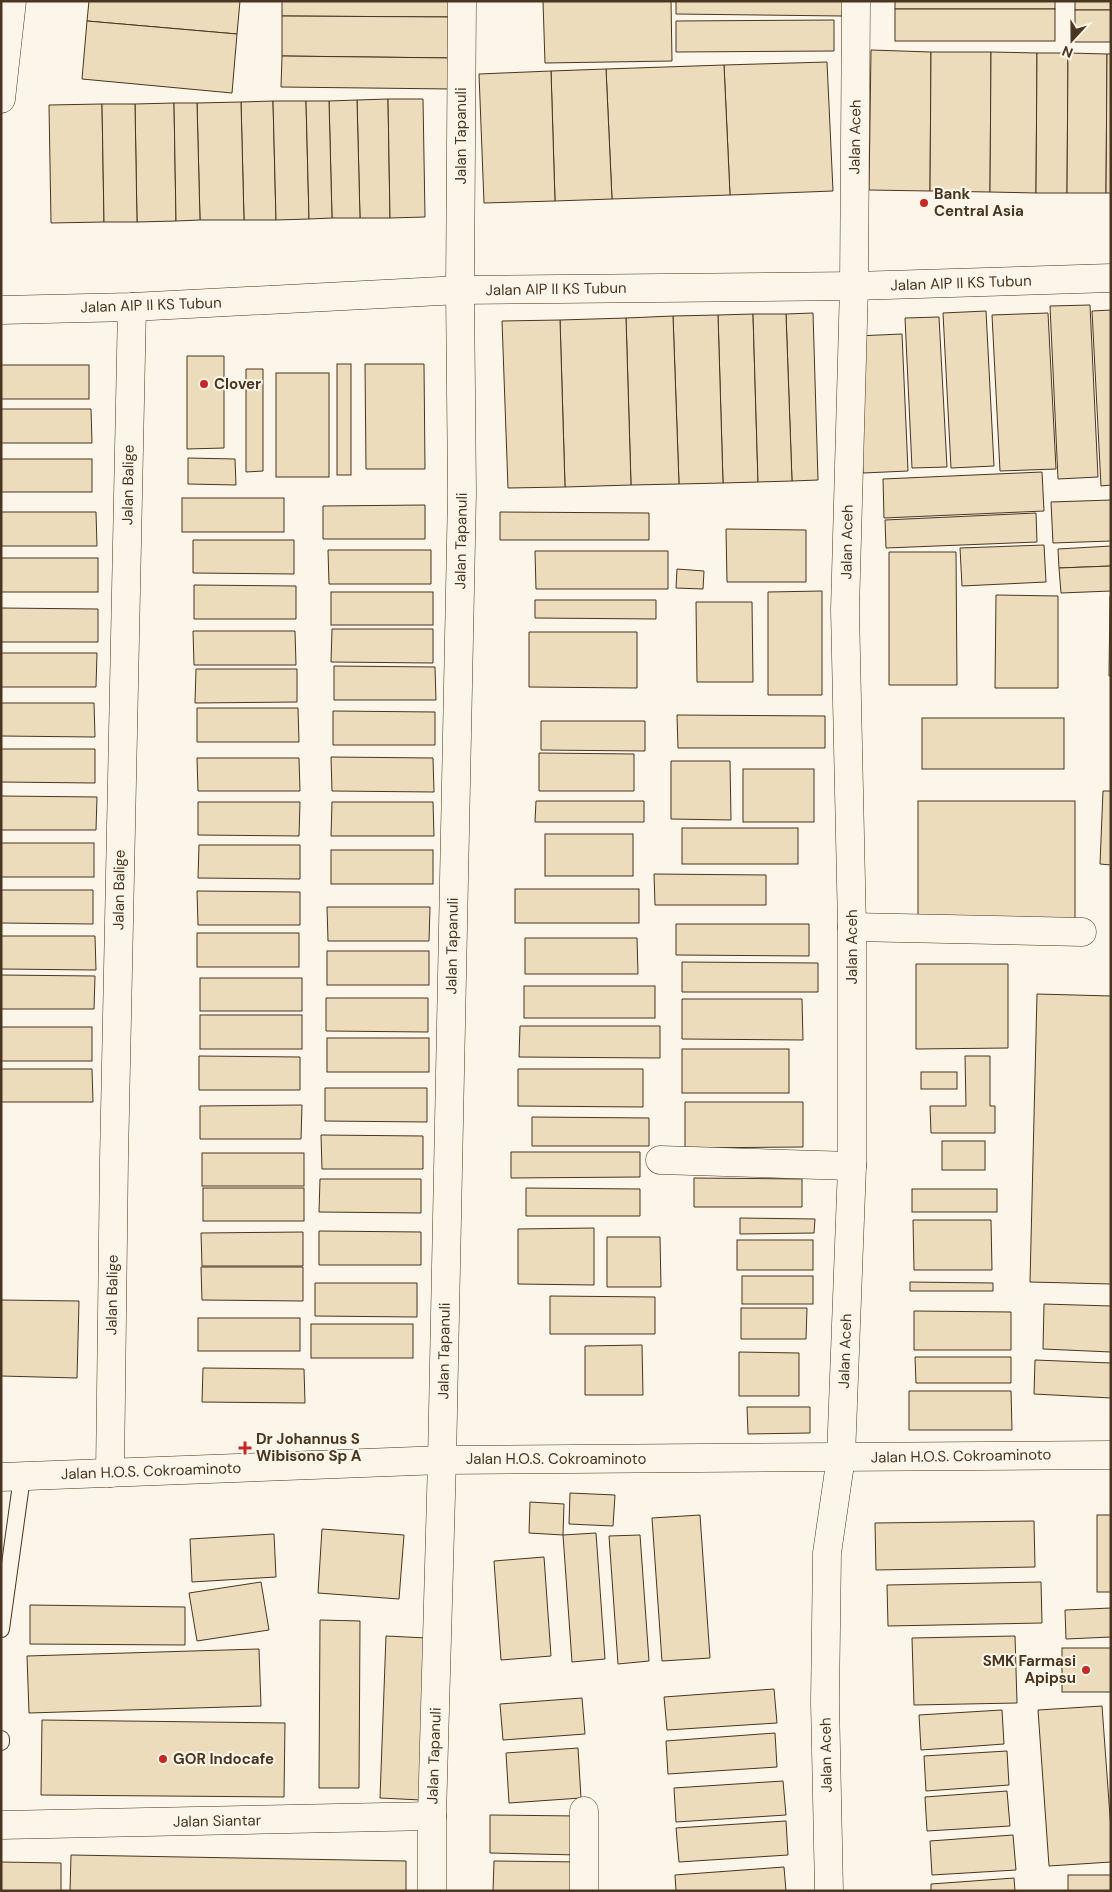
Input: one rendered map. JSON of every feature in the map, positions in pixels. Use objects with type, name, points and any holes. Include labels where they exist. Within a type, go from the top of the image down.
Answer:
[{"type":"street","points":[[1,99],[12,1]]},
{"type":"street","name":"Jalan Tapanuli","points":[[432,1891],[432,1816],[442,1460],[462,492],[460,290],[462,1]]},
{"type":"street","name":"Jalan Aceh","points":[[829,1891],[825,1702],[827,1553],[841,1457],[852,1166],[852,927],[845,610],[854,286],[856,1]]},
{"type":"street","name":"Jalan AIP II KS Tubun","points":[[1,310],[132,307],[460,290],[854,286],[1111,278]]},
{"type":"street","name":"Jalan Balige","points":[[110,1473],[114,1149],[132,307]]},
{"type":"street","points":[[852,927],[1082,932]]},
{"type":"street","points":[[660,1160],[852,1166]]},
{"type":"street","name":"Jalan H.O.S. Cokroaminoto","points":[[12,1477],[442,1460],[1111,1455]]},
{"type":"street","points":[[584,1811],[584,1891]]},
{"type":"street","name":"Jalan Siantar","points":[[1,1825],[432,1816]]},
{"type":"lane","points":[[1,1629],[12,1477]]},
{"type":"building","points":[[89,1],[240,1],[237,34],[87,21]]},
{"type":"building","points":[[282,1],[453,1],[453,17],[282,16]]},
{"type":"building","points":[[543,1],[671,1],[672,61],[545,63]]},
{"type":"building","points":[[676,1],[843,1],[842,16],[676,14]]},
{"type":"building","points":[[895,1],[1055,1],[1055,9],[895,9]]},
{"type":"building","points":[[1075,1],[1111,1],[1111,10],[1075,10]]},
{"type":"building","points":[[895,9],[1055,9],[1055,41],[895,41]]},
{"type":"building","points":[[1075,10],[1111,10],[1111,42],[1075,42]]},
{"type":"building","points":[[282,16],[453,17],[453,58],[282,56]]},
{"type":"building","points":[[834,20],[834,51],[676,52],[676,21]]},
{"type":"building","points":[[87,21],[237,34],[232,93],[82,79]]},
{"type":"building","points":[[871,50],[931,52],[930,191],[869,190]]},
{"type":"building","points":[[931,52],[991,52],[990,192],[930,191]]},
{"type":"building","points":[[991,52],[1037,53],[1036,193],[990,192]]},
{"type":"building","points":[[1037,53],[1068,53],[1067,193],[1036,193]]},
{"type":"building","points":[[1068,53],[1107,54],[1106,193],[1067,193]]},
{"type":"building","points":[[1107,54],[1111,54],[1111,193],[1106,193]]},
{"type":"building","points":[[282,56],[453,58],[452,89],[281,87]]},
{"type":"building","points":[[827,62],[833,191],[730,195],[724,65]]},
{"type":"building","points":[[724,65],[730,195],[612,199],[606,69]]},
{"type":"building","points":[[606,69],[612,199],[555,201],[551,71]]},
{"type":"building","points":[[551,71],[555,201],[484,203],[479,74]]},
{"type":"building","points":[[388,99],[390,218],[360,218],[357,100]]},
{"type":"building","points":[[388,99],[423,99],[425,217],[390,218]]},
{"type":"building","points":[[357,100],[360,218],[332,218],[329,101]]},
{"type":"building","points":[[273,101],[276,220],[244,220],[241,102]]},
{"type":"building","points":[[273,101],[306,101],[309,219],[276,220]]},
{"type":"building","points":[[306,101],[329,101],[332,218],[309,219]]},
{"type":"building","points":[[241,102],[244,220],[200,220],[197,103]]},
{"type":"building","points":[[174,103],[176,221],[137,222],[135,104]]},
{"type":"building","points":[[174,103],[197,103],[200,220],[176,221]]},
{"type":"building","points":[[102,104],[104,222],[51,223],[49,105]]},
{"type":"building","points":[[102,104],[135,104],[137,222],[104,222]]},
{"type":"building","points":[[1090,305],[1098,477],[1058,479],[1050,306]]},
{"type":"building","points":[[1111,310],[1111,485],[1101,486],[1092,311]]},
{"type":"building","points":[[986,311],[994,466],[951,468],[943,313]]},
{"type":"building","points":[[813,313],[818,480],[792,481],[786,314]]},
{"type":"building","points":[[1048,313],[1056,469],[1000,471],[992,315]]},
{"type":"building","points":[[753,314],[758,482],[723,483],[718,315]]},
{"type":"building","points":[[753,314],[786,314],[792,481],[758,482]]},
{"type":"building","points":[[718,315],[723,483],[679,484],[673,316]]},
{"type":"building","points":[[673,316],[679,484],[631,485],[626,318]]},
{"type":"building","points":[[939,317],[947,467],[912,468],[905,318]]},
{"type":"building","points":[[626,318],[631,485],[565,487],[560,320]]},
{"type":"building","points":[[560,320],[565,487],[508,488],[502,321]]},
{"type":"building","points":[[902,334],[908,471],[863,473],[856,336]]},
{"type":"building","points":[[187,356],[224,356],[224,448],[187,449]]},
{"type":"building","points":[[337,364],[351,364],[351,475],[337,475]]},
{"type":"building","points":[[365,364],[424,364],[425,469],[366,469]]},
{"type":"building","points":[[1,365],[89,365],[89,399],[1,399]]},
{"type":"building","points":[[246,369],[263,369],[263,471],[246,472]]},
{"type":"building","points":[[276,373],[329,373],[329,477],[276,477]]},
{"type":"building","points":[[1,409],[91,409],[92,443],[1,443]]},
{"type":"building","points":[[188,458],[235,459],[236,485],[188,484]]},
{"type":"building","points":[[1,459],[92,459],[92,492],[1,492]]},
{"type":"building","points":[[1042,472],[1044,511],[884,518],[883,479]]},
{"type":"building","points":[[182,498],[284,498],[284,532],[182,532]]},
{"type":"building","points":[[1111,500],[1111,541],[1053,543],[1051,502]]},
{"type":"building","points":[[425,505],[425,539],[323,539],[323,506]]},
{"type":"building","points":[[1,512],[96,512],[97,546],[1,546]]},
{"type":"building","points":[[500,512],[649,513],[649,540],[500,540]]},
{"type":"building","points":[[1036,513],[1037,542],[886,548],[885,520]]},
{"type":"building","points":[[726,529],[806,530],[806,582],[727,582]]},
{"type":"building","points":[[193,540],[294,540],[294,574],[193,573]]},
{"type":"building","points":[[1044,545],[1046,582],[962,586],[960,548]]},
{"type":"building","points":[[1111,546],[1111,566],[1059,568],[1058,549]]},
{"type":"building","points":[[328,550],[431,550],[431,584],[329,584]]},
{"type":"building","points":[[535,551],[668,551],[668,589],[536,589]]},
{"type":"building","points":[[889,552],[956,552],[957,685],[889,685]]},
{"type":"building","points":[[1,558],[98,558],[98,592],[1,592]]},
{"type":"building","points":[[1111,566],[1111,591],[1061,593],[1059,568]]},
{"type":"building","points":[[677,569],[704,571],[703,589],[676,588]]},
{"type":"building","points":[[194,585],[296,586],[296,619],[194,619]]},
{"type":"building","points":[[822,591],[822,695],[768,695],[768,592]]},
{"type":"building","points":[[331,592],[433,592],[433,625],[331,625]]},
{"type":"building","points":[[996,595],[1058,596],[1058,688],[995,688]]},
{"type":"building","points":[[1110,596],[1111,676],[1109,676]]},
{"type":"building","points":[[535,600],[656,600],[656,619],[535,618]]},
{"type":"building","points":[[696,602],[752,602],[753,682],[697,682]]},
{"type":"building","points":[[1,608],[98,609],[98,642],[1,642]]},
{"type":"building","points":[[332,629],[433,629],[433,663],[331,662]]},
{"type":"building","points":[[193,631],[295,631],[296,665],[194,665]]},
{"type":"building","points":[[529,632],[637,632],[637,688],[529,687]]},
{"type":"building","points":[[1,653],[97,653],[96,687],[1,687]]},
{"type":"building","points":[[334,666],[435,667],[436,700],[334,700]]},
{"type":"building","points":[[196,669],[297,669],[297,702],[195,703]]},
{"type":"building","points":[[1,703],[94,703],[95,737],[1,736]]},
{"type":"building","points":[[197,708],[298,708],[299,742],[197,742]]},
{"type":"building","points":[[333,711],[435,712],[435,745],[333,745]]},
{"type":"building","points":[[677,715],[825,716],[825,748],[678,748]]},
{"type":"building","points":[[922,718],[1064,718],[1064,769],[922,769]]},
{"type":"building","points":[[541,721],[645,721],[645,751],[541,750]]},
{"type":"building","points":[[1,749],[95,749],[95,783],[1,782]]},
{"type":"building","points":[[539,753],[634,754],[634,791],[539,791]]},
{"type":"building","points":[[331,757],[433,758],[434,792],[332,791]]},
{"type":"building","points":[[197,758],[299,758],[300,791],[198,791]]},
{"type":"building","points":[[671,761],[730,761],[731,820],[671,819]]},
{"type":"building","points":[[743,769],[814,769],[814,822],[743,822]]},
{"type":"building","points":[[1103,791],[1111,791],[1111,865],[1100,864]]},
{"type":"building","points":[[1,796],[97,797],[96,830],[1,830]]},
{"type":"building","points":[[536,801],[644,801],[644,822],[535,822]]},
{"type":"building","points":[[918,801],[1075,801],[1075,920],[918,920]]},
{"type":"building","points":[[198,802],[300,802],[299,836],[198,835]]},
{"type":"building","points":[[332,802],[433,802],[434,836],[331,836]]},
{"type":"building","points":[[682,828],[798,828],[798,864],[682,864]]},
{"type":"building","points":[[545,834],[633,834],[633,876],[545,876]]},
{"type":"building","points":[[1,843],[94,843],[94,877],[1,877]]},
{"type":"building","points":[[199,845],[300,845],[300,879],[198,878]]},
{"type":"building","points":[[331,850],[433,850],[433,884],[331,884]]},
{"type":"building","points":[[654,874],[766,875],[766,905],[655,905]]},
{"type":"building","points":[[515,889],[639,889],[639,923],[515,923]]},
{"type":"building","points":[[1,890],[93,890],[93,924],[1,923]]},
{"type":"building","points":[[197,891],[300,892],[300,925],[198,925]]},
{"type":"building","points":[[327,907],[430,907],[429,941],[328,941]]},
{"type":"building","points":[[676,924],[809,924],[809,956],[676,955]]},
{"type":"building","points":[[197,933],[299,933],[299,967],[197,967]]},
{"type":"building","points":[[1,936],[95,936],[96,970],[1,969]]},
{"type":"building","points":[[525,938],[637,938],[638,974],[525,974]]},
{"type":"building","points":[[327,951],[429,951],[429,985],[327,985]]},
{"type":"building","points":[[682,962],[818,963],[818,992],[682,992]]},
{"type":"building","points":[[916,964],[1008,964],[1008,1048],[916,1049]]},
{"type":"building","points":[[1,975],[95,976],[94,1009],[1,1009]]},
{"type":"building","points":[[200,978],[302,978],[302,1011],[200,1011]]},
{"type":"building","points":[[524,986],[655,986],[655,1018],[524,1018]]},
{"type":"building","points":[[1037,994],[1111,996],[1111,1284],[1030,1282]]},
{"type":"building","points":[[326,998],[428,998],[428,1032],[326,1031]]},
{"type":"building","points":[[682,999],[802,999],[803,1040],[682,1039]]},
{"type":"building","points":[[200,1015],[302,1015],[302,1049],[200,1049]]},
{"type":"building","points":[[520,1026],[660,1026],[660,1058],[519,1057]]},
{"type":"building","points":[[1,1027],[92,1027],[92,1061],[1,1061]]},
{"type":"building","points":[[327,1038],[429,1038],[429,1072],[327,1072]]},
{"type":"building","points":[[682,1049],[789,1049],[789,1093],[682,1093]]},
{"type":"building","points":[[199,1056],[300,1057],[300,1090],[199,1090]]},
{"type":"building","points":[[965,1056],[990,1056],[990,1106],[995,1106],[995,1133],[931,1133],[930,1106],[966,1106]]},
{"type":"building","points":[[1,1069],[92,1069],[93,1102],[1,1102]]},
{"type":"building","points":[[518,1069],[643,1069],[643,1107],[518,1106]]},
{"type":"building","points":[[921,1072],[957,1072],[957,1089],[921,1089]]},
{"type":"building","points":[[325,1088],[427,1088],[427,1122],[325,1121]]},
{"type":"building","points":[[685,1102],[803,1102],[803,1147],[685,1148]]},
{"type":"building","points":[[302,1105],[301,1139],[200,1139],[200,1106]]},
{"type":"building","points":[[532,1117],[649,1118],[649,1146],[532,1146]]},
{"type":"building","points":[[321,1135],[423,1136],[423,1169],[322,1169]]},
{"type":"building","points":[[942,1141],[985,1141],[985,1170],[942,1170]]},
{"type":"building","points":[[511,1152],[640,1152],[640,1177],[511,1178]]},
{"type":"building","points":[[202,1153],[304,1153],[304,1186],[202,1186]]},
{"type":"building","points":[[694,1178],[802,1179],[802,1207],[694,1207]]},
{"type":"building","points":[[320,1179],[421,1179],[421,1213],[319,1212]]},
{"type":"building","points":[[203,1188],[304,1188],[304,1221],[203,1221]]},
{"type":"building","points":[[526,1188],[640,1189],[640,1216],[526,1216]]},
{"type":"building","points":[[912,1189],[997,1189],[997,1212],[912,1212]]},
{"type":"building","points":[[740,1218],[815,1219],[814,1233],[740,1234]]},
{"type":"building","points":[[913,1220],[991,1220],[992,1270],[914,1270]]},
{"type":"building","points":[[594,1228],[594,1285],[518,1284],[518,1229]]},
{"type":"building","points":[[319,1231],[421,1232],[421,1265],[319,1265]]},
{"type":"building","points":[[303,1232],[303,1266],[202,1266],[201,1233]]},
{"type":"building","points":[[607,1237],[660,1237],[661,1287],[607,1287]]},
{"type":"building","points":[[737,1240],[813,1240],[813,1270],[737,1270]]},
{"type":"building","points":[[201,1267],[303,1267],[303,1301],[202,1300]]},
{"type":"building","points":[[742,1276],[813,1276],[813,1304],[742,1304]]},
{"type":"building","points":[[910,1282],[993,1283],[993,1291],[910,1291]]},
{"type":"building","points":[[315,1283],[417,1283],[417,1317],[315,1316]]},
{"type":"building","points":[[550,1296],[655,1297],[655,1334],[550,1334]]},
{"type":"building","points":[[1,1300],[79,1301],[77,1378],[1,1376]]},
{"type":"building","points":[[1044,1304],[1111,1306],[1111,1352],[1043,1349]]},
{"type":"building","points":[[741,1308],[807,1308],[806,1339],[741,1339]]},
{"type":"building","points":[[914,1311],[1011,1312],[1011,1350],[914,1350]]},
{"type":"building","points":[[198,1318],[300,1318],[300,1351],[198,1351]]},
{"type":"building","points":[[311,1324],[413,1324],[413,1358],[311,1358]]},
{"type":"building","points":[[642,1345],[643,1395],[585,1395],[585,1346]]},
{"type":"building","points":[[739,1352],[799,1353],[799,1396],[739,1396]]},
{"type":"building","points":[[915,1357],[1011,1357],[1011,1383],[916,1383]]},
{"type":"building","points":[[1035,1360],[1111,1363],[1111,1398],[1034,1394]]},
{"type":"building","points":[[203,1368],[304,1369],[305,1403],[202,1402]]},
{"type":"building","points":[[909,1391],[1011,1391],[1012,1430],[909,1430]]},
{"type":"building","points":[[747,1407],[810,1407],[810,1433],[748,1434]]},
{"type":"building","points":[[570,1493],[615,1495],[613,1526],[569,1524]]},
{"type":"building","points":[[530,1502],[564,1504],[563,1535],[529,1533]]},
{"type":"building","points":[[700,1515],[710,1658],[662,1661],[652,1518]]},
{"type":"building","points":[[1097,1515],[1111,1515],[1111,1592],[1097,1592]]},
{"type":"building","points":[[1034,1521],[1035,1567],[876,1570],[875,1523]]},
{"type":"building","points":[[322,1529],[404,1535],[399,1599],[318,1593]]},
{"type":"building","points":[[596,1533],[605,1659],[572,1662],[563,1535]]},
{"type":"building","points":[[274,1534],[276,1577],[192,1582],[190,1539]]},
{"type":"building","points":[[640,1535],[649,1661],[618,1664],[609,1536]]},
{"type":"building","points":[[544,1557],[551,1656],[501,1660],[494,1561]]},
{"type":"building","points":[[261,1582],[269,1630],[197,1641],[189,1593]]},
{"type":"building","points":[[1041,1582],[1042,1623],[888,1626],[887,1585]]},
{"type":"building","points":[[30,1605],[185,1607],[185,1645],[30,1644]]},
{"type":"building","points":[[1111,1608],[1111,1637],[1066,1639],[1065,1610]]},
{"type":"building","points":[[320,1620],[360,1621],[359,1788],[319,1788]]},
{"type":"building","points":[[386,1636],[427,1638],[421,1800],[380,1798]]},
{"type":"building","points":[[1015,1636],[1017,1703],[914,1705],[912,1638]]},
{"type":"building","name":"SMK Farmasi Apipsu","points":[[1062,1648],[1111,1648],[1111,1692],[1062,1692]]},
{"type":"building","points":[[259,1649],[261,1706],[29,1713],[27,1656]]},
{"type":"building","points":[[774,1689],[777,1723],[667,1730],[664,1697]]},
{"type":"building","points":[[582,1698],[585,1734],[503,1740],[500,1704]]},
{"type":"building","points":[[1102,1706],[1111,1830],[1111,1862],[1049,1866],[1038,1710]]},
{"type":"building","points":[[1002,1710],[1004,1744],[921,1750],[919,1715]]},
{"type":"building","name":"GOR Indocafe","points":[[42,1720],[285,1723],[284,1797],[41,1795]]},
{"type":"building","points":[[775,1733],[777,1767],[668,1774],[666,1741]]},
{"type":"building","points":[[578,1748],[581,1798],[509,1803],[506,1753]]},
{"type":"building","points":[[1007,1751],[1009,1785],[926,1791],[924,1756]]},
{"type":"building","points":[[783,1781],[786,1815],[676,1822],[674,1788]]},
{"type":"building","points":[[1007,1791],[1010,1826],[927,1831],[925,1797]]},
{"type":"building","points":[[490,1815],[578,1816],[578,1855],[490,1853]]},
{"type":"building","points":[[786,1821],[788,1855],[679,1862],[676,1828]]},
{"type":"building","points":[[1013,1835],[1016,1870],[932,1875],[930,1841]]},
{"type":"building","points":[[71,1855],[406,1861],[406,1891],[70,1891]]},
{"type":"building","points":[[494,1861],[582,1862],[582,1891],[493,1891]]},
{"type":"building","points":[[1,1862],[61,1863],[61,1891],[1,1891]]},
{"type":"building","points":[[784,1867],[786,1891],[676,1891],[675,1875]]},
{"type":"building","points":[[1068,1875],[1111,1875],[1111,1891],[1068,1891]]},
{"type":"building","points":[[1014,1878],[1015,1891],[931,1891],[931,1884]]},
{"type":"place","name":"Bank Central Asia","points":[[924,203]]},
{"type":"place","name":"Clover","points":[[204,384]]},
{"type":"place","name":"Dr Johannus S Wibisono Sp A","points":[[245,1448]]},
{"type":"place","name":"SMK Farmasi Apipsu","points":[[1086,1670]]},
{"type":"place","name":"GOR Indocafe","points":[[163,1759]]}]
